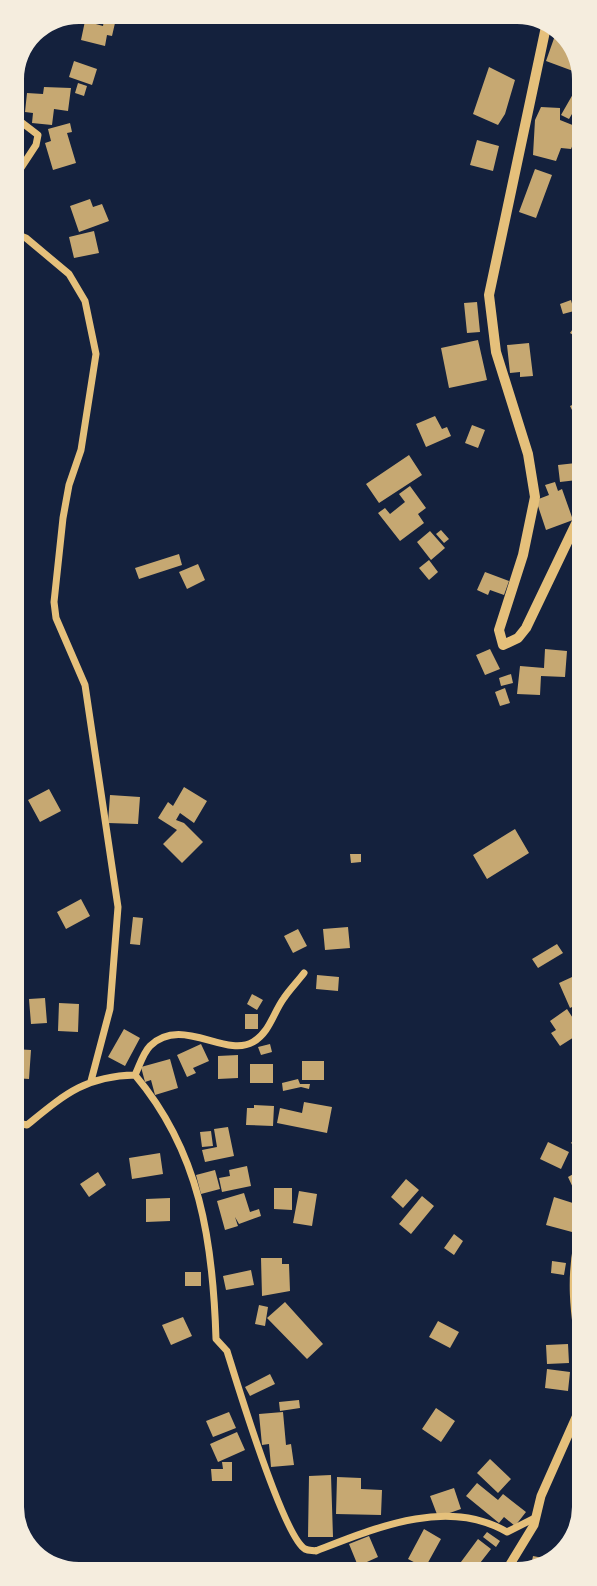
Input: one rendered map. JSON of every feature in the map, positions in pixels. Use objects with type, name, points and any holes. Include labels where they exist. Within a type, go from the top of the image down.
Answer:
[{"type":"main road","points":[[545,32],[489,295],[496,352],[528,454],[535,497],[523,555],[499,630],[503,645],[518,638],[526,628],[572,532]]},
{"type":"street","points":[[25,125],[38,135],[36,145],[25,162]]},
{"type":"street","points":[[25,238],[69,274],[85,301],[96,354],[81,450],[62,517],[54,602],[55,618],[85,685],[118,907],[110,1009],[91,1081]]},
{"type":"street","points":[[135,1075],[149,1047],[163,1038],[187,1034],[236,1045],[251,1043],[265,1033],[283,999],[304,973]]},
{"type":"street","points":[[24,1124],[27,1125],[63,1094],[91,1081],[135,1075]]},
{"type":"street","points":[[135,1075],[168,1119],[187,1158],[208,1236],[215,1283],[216,1339],[227,1352],[270,1478],[295,1537],[305,1549],[316,1551],[395,1521],[477,1519],[507,1532],[535,1518]]},
{"type":"street","points":[[511,1562],[535,1518],[541,1496],[572,1426]]},
{"type":"building","points":[[84,24],[115,24],[112,36],[107,35],[105,46],[81,40]]},
{"type":"building","points":[[554,38],[565,52],[571,70],[546,61]]},
{"type":"building","points":[[74,61],[97,69],[92,85],[69,77]]},
{"type":"building","points":[[489,67],[515,80],[505,114],[498,125],[473,114]]},
{"type":"building","points":[[78,83],[87,86],[84,96],[75,93]]},
{"type":"building","points":[[44,87],[71,88],[68,111],[54,109],[52,125],[32,123],[33,113],[25,112],[27,93],[43,94]]},
{"type":"building","points":[[572,96],[572,114],[569,119],[561,115]]},
{"type":"building","points":[[541,107],[560,108],[560,120],[572,125],[571,149],[561,148],[556,161],[533,155],[535,120]]},
{"type":"building","points":[[70,123],[72,132],[67,133],[76,163],[53,170],[45,143],[51,141],[48,129]]},
{"type":"building","points":[[477,140],[499,146],[493,171],[470,165]]},
{"type":"building","points":[[535,169],[552,175],[536,218],[519,212]]},
{"type":"building","points":[[90,199],[93,207],[102,204],[109,221],[79,232],[70,206]]},
{"type":"building","points":[[94,231],[99,253],[74,258],[69,237]]},
{"type":"building","points":[[571,300],[572,312],[563,314],[560,304]]},
{"type":"building","points":[[477,302],[480,332],[467,333],[464,303]]},
{"type":"building","points":[[478,340],[487,380],[449,388],[441,348]]},
{"type":"building","points":[[529,343],[533,376],[520,377],[520,372],[510,373],[507,345]]},
{"type":"building","points":[[435,416],[442,429],[447,427],[451,436],[426,447],[416,424]]},
{"type":"building","points":[[472,425],[485,430],[478,448],[465,443]]},
{"type":"building","points":[[409,455],[422,475],[379,503],[366,484]]},
{"type":"building","points":[[572,463],[572,481],[560,482],[558,465]]},
{"type":"building","points":[[555,482],[558,491],[562,489],[572,517],[572,520],[546,530],[536,500],[549,495],[545,485]]},
{"type":"building","points":[[410,486],[426,508],[418,514],[424,523],[400,541],[378,513],[385,508],[390,514],[405,502],[399,494]]},
{"type":"building","points":[[441,530],[449,539],[444,543],[436,534]]},
{"type":"building","points":[[430,531],[445,548],[431,560],[417,542]]},
{"type":"building","points":[[179,554],[182,565],[139,579],[135,568]]},
{"type":"building","points":[[429,560],[438,572],[429,580],[419,568]]},
{"type":"building","points":[[198,564],[205,580],[187,589],[179,572]]},
{"type":"building","points":[[485,572],[509,581],[504,595],[490,590],[488,595],[477,590]]},
{"type":"building","points":[[490,649],[500,669],[485,675],[476,655]]},
{"type":"building","points":[[545,649],[567,651],[565,677],[541,676],[540,695],[517,694],[520,666],[544,668]]},
{"type":"building","points":[[511,674],[513,683],[501,686],[499,678]]},
{"type":"building","points":[[505,688],[510,703],[500,706],[495,692]]},
{"type":"building","points":[[184,787],[207,801],[194,823],[180,813],[176,820],[184,823],[203,842],[182,863],[163,844],[177,830],[158,818],[168,802],[173,806]]},
{"type":"building","points":[[49,789],[61,811],[40,822],[28,800]]},
{"type":"building","points":[[110,795],[140,797],[138,824],[108,823]]},
{"type":"building","points":[[515,829],[529,853],[487,879],[473,855]]},
{"type":"building","points":[[350,854],[361,854],[361,862],[351,863]]},
{"type":"building","points":[[81,899],[90,916],[66,929],[57,912]]},
{"type":"building","points":[[133,917],[143,918],[140,945],[130,944]]},
{"type":"building","points":[[348,927],[350,948],[325,950],[323,929]]},
{"type":"building","points":[[298,929],[307,946],[293,953],[284,936]]},
{"type":"building","points":[[557,944],[563,953],[538,968],[532,959]]},
{"type":"building","points":[[317,975],[339,977],[338,991],[316,989]]},
{"type":"building","points":[[572,977],[570,1008],[559,983]]},
{"type":"building","points":[[252,994],[263,1000],[257,1010],[247,1004]]},
{"type":"building","points":[[45,998],[47,1023],[31,1024],[29,999]]},
{"type":"building","points":[[59,1003],[79,1004],[78,1032],[58,1031]]},
{"type":"building","points":[[567,1009],[572,1017],[572,1038],[560,1046],[551,1033],[556,1030],[550,1021]]},
{"type":"building","points":[[245,1014],[258,1014],[258,1029],[245,1029]]},
{"type":"building","points":[[124,1029],[140,1038],[125,1066],[108,1057]]},
{"type":"building","points":[[201,1044],[209,1061],[193,1068],[196,1073],[187,1077],[177,1055]]},
{"type":"building","points":[[270,1044],[272,1052],[261,1055],[258,1047]]},
{"type":"building","points":[[24,1050],[31,1050],[29,1079],[24,1079]]},
{"type":"building","points":[[238,1055],[238,1078],[218,1079],[218,1056]]},
{"type":"building","points":[[170,1059],[178,1088],[155,1095],[151,1080],[145,1082],[141,1067]]},
{"type":"building","points":[[302,1061],[324,1061],[324,1080],[302,1080]]},
{"type":"building","points":[[250,1064],[273,1064],[273,1083],[250,1083]]},
{"type":"building","points":[[298,1079],[300,1084],[310,1084],[309,1089],[301,1087],[283,1091],[282,1083]]},
{"type":"building","points":[[304,1102],[332,1107],[327,1133],[277,1123],[280,1108],[302,1113]]},
{"type":"building","points":[[254,1105],[274,1106],[273,1126],[246,1125],[247,1108],[254,1108]]},
{"type":"building","points":[[228,1127],[234,1156],[205,1162],[202,1150],[217,1147],[214,1129]]},
{"type":"building","points":[[211,1131],[213,1146],[202,1147],[200,1132]]},
{"type":"building","points":[[548,1142],[569,1152],[561,1169],[540,1159]]},
{"type":"building","points":[[160,1153],[163,1174],[132,1179],[129,1158]]},
{"type":"building","points":[[247,1166],[251,1186],[222,1192],[219,1178],[230,1176],[229,1170]]},
{"type":"building","points":[[215,1170],[220,1189],[201,1194],[196,1175]]},
{"type":"building","points":[[98,1172],[106,1185],[89,1197],[80,1184]]},
{"type":"building","points":[[406,1179],[419,1190],[403,1208],[391,1197]]},
{"type":"building","points":[[274,1188],[292,1188],[292,1210],[274,1209]]},
{"type":"building","points":[[299,1191],[317,1194],[312,1226],[293,1223]]},
{"type":"building","points":[[244,1193],[250,1212],[259,1209],[261,1216],[239,1224],[235,1217],[238,1226],[225,1230],[217,1201]]},
{"type":"building","points":[[422,1196],[434,1206],[411,1234],[399,1224]]},
{"type":"building","points":[[554,1197],[572,1203],[572,1232],[546,1225]]},
{"type":"building","points":[[170,1198],[170,1221],[146,1222],[146,1199]]},
{"type":"building","points":[[454,1234],[463,1241],[454,1255],[444,1248]]},
{"type":"building","points":[[261,1258],[282,1258],[282,1264],[289,1264],[290,1291],[262,1296]]},
{"type":"building","points":[[552,1261],[566,1263],[564,1275],[551,1273]]},
{"type":"building","points":[[251,1270],[254,1285],[226,1290],[223,1276]]},
{"type":"building","points":[[185,1272],[201,1272],[201,1286],[185,1286]]},
{"type":"building","points":[[285,1302],[323,1344],[307,1359],[267,1318]]},
{"type":"building","points":[[259,1305],[268,1307],[265,1326],[255,1324]]},
{"type":"building","points":[[183,1317],[192,1336],[171,1345],[162,1325]]},
{"type":"building","points":[[438,1321],[459,1332],[450,1348],[429,1337]]},
{"type":"building","points":[[568,1344],[569,1363],[547,1364],[546,1345]]},
{"type":"building","points":[[547,1369],[570,1372],[568,1391],[545,1388]]},
{"type":"building","points":[[270,1374],[275,1384],[250,1396],[245,1387]]},
{"type":"building","points":[[299,1400],[300,1408],[280,1411],[279,1402]]},
{"type":"building","points":[[436,1408],[455,1421],[441,1442],[422,1429]]},
{"type":"building","points":[[229,1412],[236,1428],[213,1437],[206,1421]]},
{"type":"building","points":[[283,1412],[286,1445],[291,1444],[294,1465],[271,1467],[269,1444],[262,1445],[259,1414]]},
{"type":"building","points":[[237,1432],[245,1450],[218,1462],[210,1444]]},
{"type":"building","points":[[490,1459],[511,1479],[498,1493],[477,1473]]},
{"type":"building","points":[[222,1462],[232,1462],[232,1481],[212,1481],[211,1469],[223,1469]]},
{"type":"building","points":[[331,1475],[333,1537],[308,1537],[309,1476]]},
{"type":"building","points":[[337,1477],[361,1478],[361,1489],[382,1490],[381,1515],[336,1514]]},
{"type":"building","points":[[477,1483],[498,1500],[503,1494],[526,1512],[515,1526],[504,1517],[499,1523],[466,1496]]},
{"type":"building","points":[[454,1488],[461,1509],[438,1517],[430,1496]]},
{"type":"building","points":[[424,1529],[441,1539],[428,1562],[408,1559]]},
{"type":"building","points":[[487,1532],[500,1541],[496,1547],[483,1537]]},
{"type":"building","points":[[369,1536],[378,1557],[368,1562],[356,1562],[349,1544]]},
{"type":"building","points":[[478,1539],[491,1549],[481,1562],[461,1562]]}]
